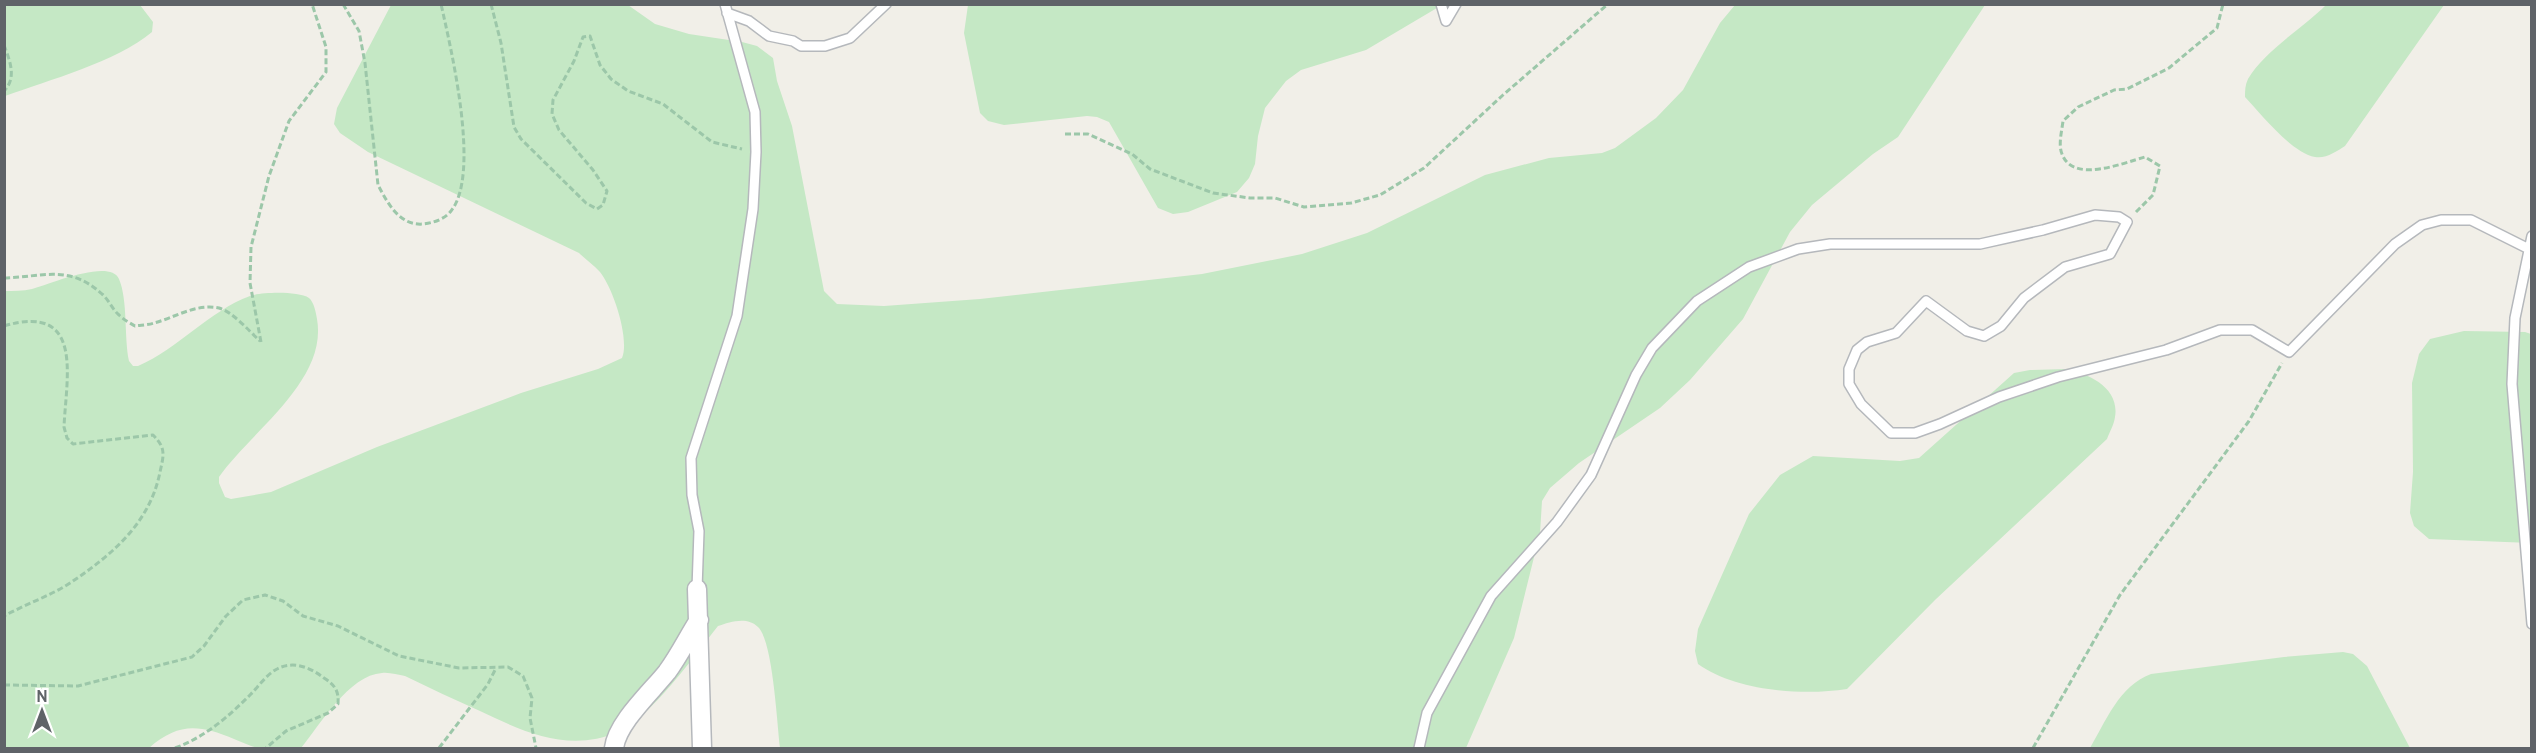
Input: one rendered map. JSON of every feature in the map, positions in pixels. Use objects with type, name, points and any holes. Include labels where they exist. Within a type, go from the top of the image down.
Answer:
[{"type":"street","points":[[697,590],[702,748]]},
{"type":"street","points":[[614,748],[615,740],[637,708],[668,671],[699,620]]},
{"type":"lane","points":[[726,9],[749,21],[769,36],[793,41],[801,46],[825,46],[850,38],[886,4]]},
{"type":"lane","points":[[1441,4],[1446,21],[1456,4]]},
{"type":"lane","points":[[697,590],[699,531],[692,495],[691,458],[737,316],[753,209],[756,152],[755,112],[726,9]]},
{"type":"lane","points":[[1419,748],[1427,713],[1491,596],[1557,522],[1591,475],[1636,375],[1652,348],[1697,301],[1749,267],[1798,249],[1830,244],[1980,244],[2043,230],[2095,215],[2119,217],[2127,222],[2110,254],[2065,267],[2024,298],[2001,326],[1984,336],[1967,331],[1926,301],[1896,333],[1867,342],[1857,350],[1849,369],[1849,384],[1861,404],[1891,433],[1915,433],[1999,397],[2038,384],[2166,350],[2220,330],[2252,330],[2289,352],[2395,244],[2422,225],[2441,220],[2471,220],[2529,249]]},
{"type":"lane","points":[[2532,236],[2515,318],[2512,384],[2532,624]]},
{"type":"path","points":[[4,278],[55,273],[72,275],[92,284],[119,315],[135,326],[202,309],[219,308],[230,314],[261,342],[250,283],[251,247],[269,176],[289,121],[326,72],[326,47],[312,4]]},
{"type":"path","points":[[343,4],[359,31],[365,63],[378,185],[388,203],[401,218],[413,225],[435,222],[450,213],[458,201],[462,178],[464,134],[458,83],[441,4]]},
{"type":"path","points":[[490,4],[501,43],[514,127],[521,139],[586,203],[597,209],[603,205],[607,191],[593,170],[559,130],[552,114],[553,100],[574,61],[583,37],[590,36],[600,65],[611,79],[628,91],[663,104],[712,142],[756,152]]},
{"type":"path","points":[[1065,134],[1088,134],[1132,154],[1150,170],[1213,193],[1250,198],[1275,198],[1304,207],[1351,203],[1380,195],[1424,168],[1503,95],[1608,4]]},
{"type":"path","points":[[2127,222],[2153,195],[2160,166],[2145,157],[2088,171],[2070,166],[2061,153],[2063,121],[2078,107],[2114,90],[2127,89],[2169,68],[2217,28],[2223,4]]},
{"type":"path","points":[[4,45],[12,64],[12,78],[4,91]]},
{"type":"path","points":[[4,326],[27,321],[45,324],[57,330],[65,341],[67,354],[64,427],[66,438],[73,444],[153,435],[162,443],[164,455],[158,481],[146,514],[120,544],[69,584],[4,616]]},
{"type":"path","points":[[2033,748],[2120,595],[2248,421],[2289,352]]},
{"type":"path","points":[[4,686],[78,686],[192,657],[204,646],[226,616],[243,600],[265,596],[283,601],[303,616],[338,626],[399,656],[459,668],[508,667],[523,676],[532,698],[530,718],[536,748]]},
{"type":"path","points":[[176,748],[193,742],[229,716],[276,669],[293,665],[311,668],[334,684],[339,694],[338,704],[328,713],[286,731],[266,748]]},
{"type":"path","points":[[439,748],[488,684],[496,668]]},
{"type":"green space","points":[[5,4],[140,5],[153,22],[152,32],[137,43],[101,61],[5,96]]},
{"type":"green space","points":[[391,5],[628,5],[655,24],[689,34],[757,46],[773,58],[777,81],[792,126],[824,291],[837,304],[884,306],[980,299],[1202,274],[1302,254],[1367,233],[1485,175],[1549,158],[1602,153],[1615,148],[1656,118],[1683,90],[1720,23],[1735,5],[1985,5],[1898,137],[1873,154],[1812,205],[1790,232],[1743,319],[1690,380],[1660,408],[1579,463],[1550,488],[1542,501],[1540,533],[1514,638],[1466,748],[780,748],[774,684],[767,648],[758,627],[744,621],[718,626],[658,700],[631,724],[618,732],[600,738],[582,741],[564,740],[530,732],[405,676],[385,673],[370,676],[358,682],[336,703],[301,748],[259,748],[221,734],[189,728],[169,734],[149,748],[5,748],[5,291],[32,289],[92,272],[113,273],[119,279],[122,288],[129,361],[133,366],[153,359],[221,311],[250,296],[280,293],[297,294],[309,298],[317,319],[317,342],[311,364],[284,404],[219,477],[225,497],[231,499],[271,492],[377,447],[521,393],[598,369],[622,358],[624,339],[615,301],[600,272],[579,253],[368,152],[340,133],[334,124],[337,108]]},
{"type":"green space","points":[[968,5],[1442,5],[1366,50],[1301,70],[1286,81],[1265,108],[1258,136],[1255,164],[1249,178],[1237,192],[1188,212],[1173,214],[1158,208],[1109,122],[1087,116],[1004,125],[988,121],[980,113],[964,33]]},
{"type":"green space","points":[[2326,5],[2444,5],[2345,146],[2323,157],[2315,157],[2306,154],[2287,141],[2245,97],[2245,92],[2248,79],[2264,59]]},
{"type":"green space","points":[[2464,331],[2531,334],[2531,543],[2429,539],[2414,526],[2410,513],[2413,472],[2412,383],[2419,354],[2430,339]]},
{"type":"green space","points":[[2067,369],[2101,384],[2113,398],[2115,417],[2107,439],[1935,600],[1847,689],[1810,692],[1750,686],[1713,673],[1698,664],[1695,651],[1698,629],[1749,514],[1780,475],[1813,456],[1900,461],[1919,458],[2014,373]]},
{"type":"green space","points":[[2343,652],[2353,654],[2367,666],[2410,748],[2090,748],[2114,705],[2130,687],[2151,674]]}]
